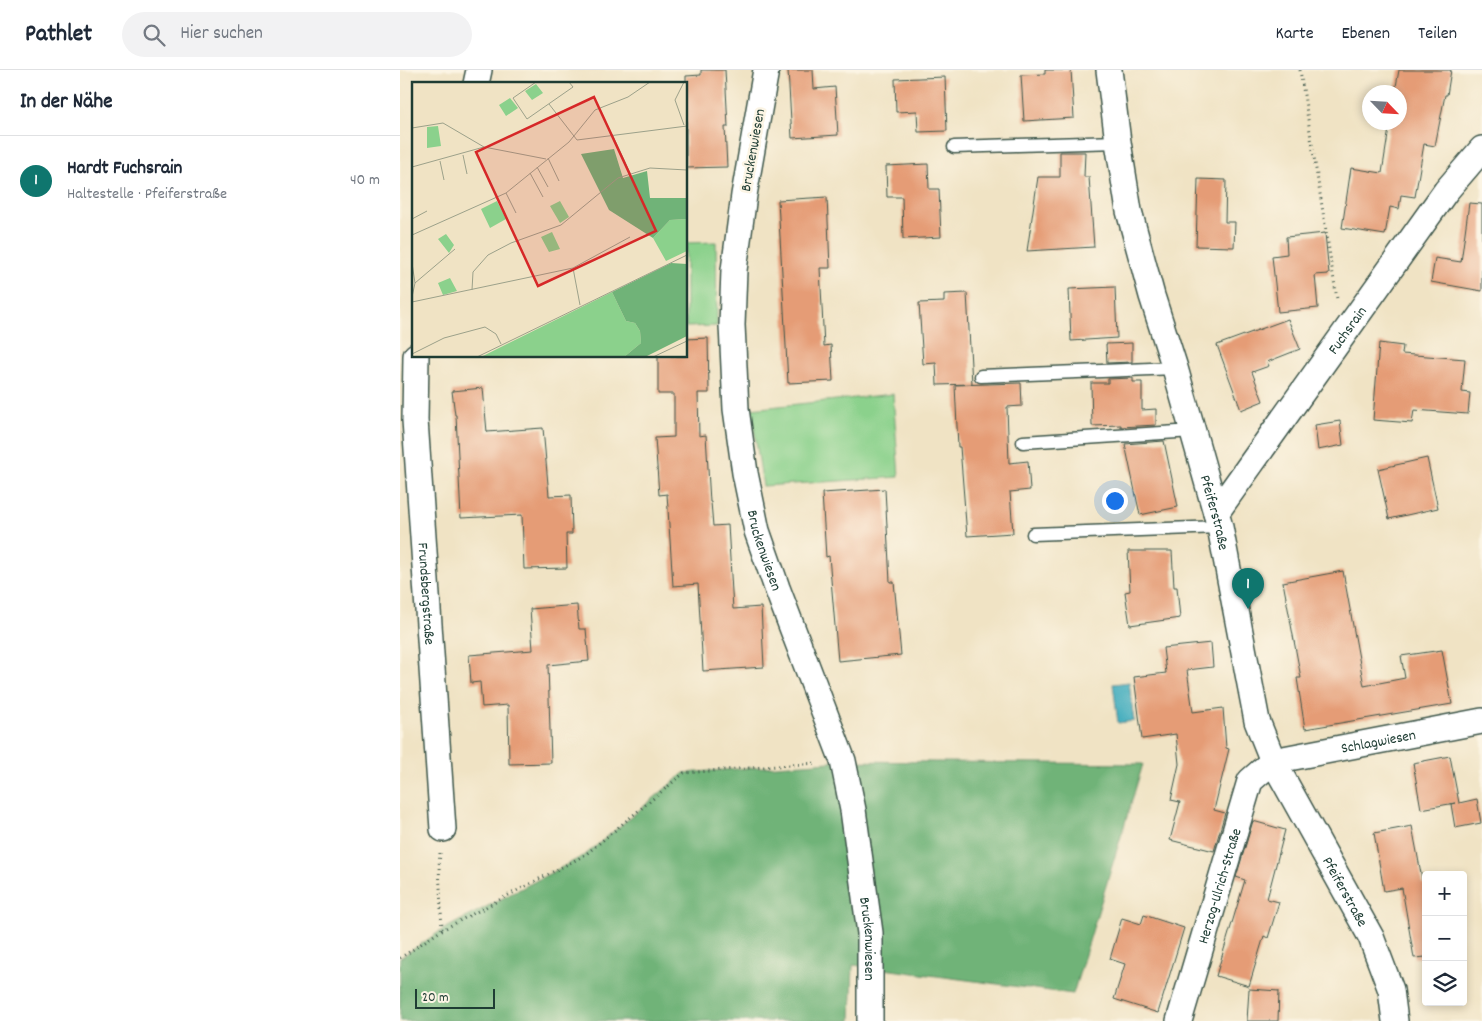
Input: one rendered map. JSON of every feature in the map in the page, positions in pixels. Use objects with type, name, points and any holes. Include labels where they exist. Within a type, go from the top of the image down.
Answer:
[{"type":"street","name":"Bruckenwiesen","points":[[766,70],[744,195],[734,270],[732,325],[736,409],[745,473],[757,530],[777,588],[843,760],[870,933],[870,1021]]},
{"type":"street","name":"Pfeiferstraße","points":[[1109,70],[1129,211],[1218,520],[1257,721],[1274,761],[1372,936],[1391,990],[1395,1021]]},
{"type":"street","name":"Fuchsrain","points":[[1218,520],[1343,336],[1446,190],[1482,149]]},
{"type":"street","name":"Frundsbergstraße","points":[[410,356],[443,829]]},
{"type":"street","name":"Schlagwiesen","points":[[1274,761],[1482,720]]},
{"type":"street","name":"Herzog-Ulrich-Straße","points":[[1179,1021],[1250,781],[1274,761]]},
{"type":"lane","points":[[954,147],[1118,142]]},
{"type":"lane","points":[[981,376],[1175,368]]},
{"type":"lane","points":[[1023,442],[1193,431]]},
{"type":"lane","points":[[1033,534],[1218,520]]},
{"type":"path","points":[[1300,70],[1343,336]]},
{"type":"path","points":[[400,958],[442,930],[585,855],[684,773],[843,760]]},
{"type":"path","points":[[442,930],[438,866],[443,829]]},
{"type":"green space","points":[[716,242],[717,326],[688,327],[688,243]]},
{"type":"green space","points":[[893,394],[899,477],[763,486],[751,409]]},
{"type":"green space","points":[[843,761],[1143,764],[1073,994],[853,965],[851,1021],[400,1021],[400,958],[442,930],[585,855],[684,773]]},
{"type":"water","points":[[1129,682],[1134,721],[1118,723],[1113,684]]},
{"type":"building","points":[[701,70],[725,70],[728,127],[725,127],[727,167],[688,168],[688,82],[686,82],[686,76],[701,75]]},
{"type":"building","points":[[788,70],[813,70],[814,89],[835,87],[838,135],[792,138]]},
{"type":"building","points":[[1045,70],[1071,70],[1074,118],[1024,121],[1021,75],[1045,74]]},
{"type":"building","points":[[1399,70],[1451,70],[1435,146],[1424,144],[1415,197],[1401,195],[1399,209],[1390,207],[1385,235],[1342,228],[1351,168],[1382,173],[1389,130],[1407,130],[1407,85],[1396,85]]},
{"type":"building","points":[[945,77],[947,131],[918,132],[917,111],[896,112],[895,79]]},
{"type":"building","points":[[1060,152],[1085,152],[1084,177],[1089,177],[1094,247],[1027,251],[1038,177],[1060,177]]},
{"type":"building","points":[[928,164],[929,189],[939,189],[941,237],[903,239],[902,197],[887,197],[886,166]]},
{"type":"building","points":[[1198,179],[1226,180],[1225,222],[1235,222],[1234,247],[1196,246]]},
{"type":"building","points":[[827,197],[830,268],[820,268],[824,346],[831,345],[833,381],[788,383],[778,200]]},
{"type":"building","points":[[1469,203],[1482,204],[1482,291],[1431,282],[1435,258],[1461,262]]},
{"type":"building","points":[[1325,233],[1329,274],[1315,275],[1318,308],[1278,312],[1272,256],[1287,254],[1286,237]]},
{"type":"building","points":[[1115,287],[1117,338],[1071,341],[1069,289]]},
{"type":"building","points":[[967,293],[972,384],[937,385],[936,363],[923,364],[919,303],[944,302],[944,294]]},
{"type":"building","points":[[1288,319],[1300,349],[1267,362],[1269,366],[1252,372],[1263,401],[1241,410],[1217,345]]},
{"type":"building","points":[[708,338],[709,393],[698,393],[699,436],[706,435],[713,526],[728,525],[733,609],[761,607],[764,667],[703,671],[698,584],[673,586],[667,494],[659,495],[655,438],[674,437],[674,394],[658,394],[658,358],[688,358],[688,339]]},
{"type":"building","points":[[1132,343],[1132,362],[1107,363],[1106,344]]},
{"type":"building","points":[[1379,343],[1403,346],[1402,354],[1465,359],[1462,392],[1470,393],[1468,414],[1414,410],[1412,423],[1373,420]]},
{"type":"building","points":[[1133,378],[1133,382],[1142,382],[1142,410],[1156,409],[1156,425],[1092,426],[1091,383],[1108,383],[1108,379]]},
{"type":"building","points":[[1021,383],[1022,406],[1007,407],[1009,463],[1028,461],[1030,490],[1010,492],[1013,533],[967,536],[960,447],[958,447],[955,385]]},
{"type":"building","points":[[483,388],[487,432],[543,428],[549,496],[571,495],[572,534],[566,534],[567,568],[524,569],[522,515],[461,518],[456,415],[452,391]]},
{"type":"building","points":[[1340,421],[1343,445],[1318,450],[1315,425]]},
{"type":"building","points":[[1164,441],[1178,507],[1140,515],[1125,444]]},
{"type":"building","points":[[1427,458],[1438,508],[1389,519],[1378,469]]},
{"type":"building","points":[[885,489],[890,582],[894,582],[901,655],[838,661],[829,556],[826,557],[822,493]]},
{"type":"building","points":[[1128,551],[1172,551],[1174,587],[1177,587],[1180,618],[1130,625],[1125,592],[1130,591]]},
{"type":"building","points":[[1343,571],[1364,686],[1405,678],[1401,656],[1442,650],[1452,704],[1305,729],[1297,678],[1301,678],[1283,582]]},
{"type":"building","points":[[577,605],[579,629],[586,629],[589,661],[548,665],[551,763],[509,764],[508,705],[482,707],[480,682],[471,683],[469,655],[533,650],[530,609]]},
{"type":"building","points":[[1211,643],[1213,667],[1187,670],[1193,712],[1223,708],[1226,748],[1229,749],[1214,810],[1225,813],[1214,851],[1170,840],[1180,802],[1171,800],[1179,764],[1176,734],[1142,739],[1134,677],[1166,673],[1163,648]]},
{"type":"building","points":[[1450,756],[1459,803],[1477,799],[1481,823],[1455,828],[1451,804],[1455,803],[1421,809],[1413,763]]},
{"type":"building","points":[[1253,821],[1285,830],[1267,899],[1279,902],[1268,938],[1264,936],[1249,986],[1216,976],[1245,880],[1236,877]]},
{"type":"building","points":[[1412,826],[1422,879],[1422,957],[1414,958],[1402,888],[1384,891],[1374,833]]},
{"type":"building","points":[[1144,915],[1184,928],[1158,1013],[1114,999],[1125,964],[1110,959],[1122,918],[1141,924]]},
{"type":"building","points":[[1249,989],[1279,991],[1278,1021],[1247,1021]]},
{"type":"place","name":"Hardt Fuchsrain","points":[[1248,609]]}]
